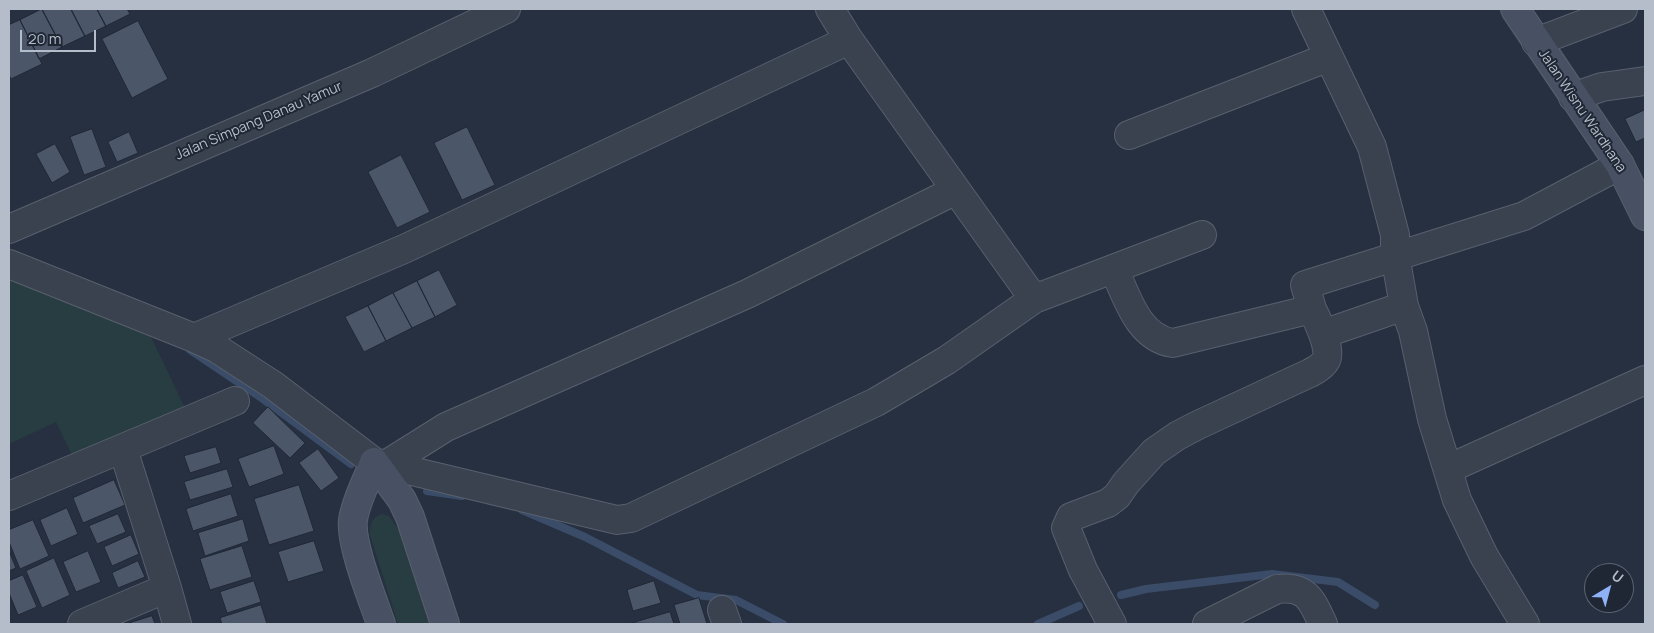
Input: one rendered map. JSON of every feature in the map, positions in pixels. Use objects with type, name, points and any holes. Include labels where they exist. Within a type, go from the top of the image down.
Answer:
[{"type":"main road","name":"Jalan Wisnu Wardhana","points":[[1515,9],[1620,165],[1645,216]]},
{"type":"main road","points":[[381,463],[356,506],[353,522],[356,549],[381,624]]},
{"type":"main road","points":[[381,463],[410,517],[445,624]]},
{"type":"street","name":"Jalan Simpang Danau Yamur","points":[[9,229],[372,73],[506,9]]},
{"type":"street","points":[[830,9],[849,40],[1034,299]]},
{"type":"street","points":[[1306,9],[1372,147],[1395,235],[1395,255],[1404,306],[1413,331],[1432,419],[1457,500],[1484,556],[1525,624]]},
{"type":"street","points":[[1536,42],[1623,9]]},
{"type":"street","points":[[194,338],[404,249],[849,40]]},
{"type":"street","points":[[1130,135],[1329,57]]},
{"type":"street","points":[[1573,97],[1602,87],[1645,81]]},
{"type":"street","points":[[1112,624],[1083,570],[1066,528],[1071,517],[1108,503],[1118,496],[1126,483],[1154,452],[1177,436],[1321,366],[1328,354],[1305,284],[1524,216],[1620,165]]},
{"type":"street","points":[[381,463],[446,426],[747,294],[956,190]]},
{"type":"street","points":[[9,264],[216,348],[273,384],[381,463],[616,520],[631,518],[876,402],[947,360],[1034,299],[1202,235]]},
{"type":"street","points":[[1114,269],[1140,323],[1153,336],[1172,343],[1312,309]]},
{"type":"street","points":[[1323,334],[1404,306]]},
{"type":"street","points":[[1448,469],[1645,380]]},
{"type":"street","points":[[9,496],[235,402]]},
{"type":"street","points":[[123,449],[177,624]]},
{"type":"street","points":[[1206,624],[1277,589],[1289,587],[1304,592],[1311,598],[1324,624]]},
{"type":"street","points":[[82,624],[167,588]]},
{"type":"green space","points":[[9,279],[151,337],[187,412],[74,459],[56,422],[9,444]]},
{"type":"green space","points":[[382,514],[389,516],[398,529],[429,624],[398,624],[370,535],[372,522]]},
{"type":"building","points":[[42,9],[71,9],[85,36],[62,47]]},
{"type":"building","points":[[42,9],[62,47],[39,59],[20,20]]},
{"type":"building","points":[[71,9],[97,9],[106,26],[85,36]]},
{"type":"building","points":[[97,9],[127,9],[130,14],[106,26]]},
{"type":"building","points":[[20,20],[42,64],[11,79],[9,75],[9,25]]},
{"type":"building","points":[[138,21],[168,79],[132,98],[102,39]]},
{"type":"building","points":[[1645,110],[1645,138],[1636,142],[1625,119]]},
{"type":"building","points":[[467,127],[495,185],[462,200],[434,143]]},
{"type":"building","points":[[92,129],[106,167],[84,175],[70,137]]},
{"type":"building","points":[[129,132],[138,153],[117,162],[108,142]]},
{"type":"building","points":[[55,144],[70,172],[52,183],[36,154]]},
{"type":"building","points":[[401,155],[430,212],[397,228],[368,172]]},
{"type":"building","points":[[439,270],[457,305],[435,317],[417,281]]},
{"type":"building","points":[[417,281],[435,317],[412,328],[393,293]]},
{"type":"building","points":[[393,293],[412,328],[386,341],[368,306]]},
{"type":"building","points":[[368,306],[386,341],[364,352],[345,317]]},
{"type":"building","points":[[268,407],[305,443],[290,458],[253,423]]},
{"type":"building","points":[[274,446],[284,474],[249,487],[238,459]]},
{"type":"building","points":[[216,447],[221,463],[190,473],[184,456]]},
{"type":"building","points":[[318,449],[339,478],[321,491],[299,463]]},
{"type":"building","points":[[227,469],[233,487],[190,500],[184,482]]},
{"type":"building","points":[[114,480],[125,505],[83,523],[73,498]]},
{"type":"building","points":[[299,485],[314,531],[269,545],[254,499]]},
{"type":"building","points":[[231,494],[238,516],[193,531],[186,509]]},
{"type":"building","points":[[67,508],[78,534],[51,546],[40,520]]},
{"type":"building","points":[[118,514],[126,532],[97,544],[89,526]]},
{"type":"building","points":[[243,519],[249,541],[205,556],[198,533]]},
{"type":"building","points":[[33,520],[49,556],[20,569],[9,542],[9,530]]},
{"type":"building","points":[[131,535],[139,554],[112,566],[104,547]]},
{"type":"building","points":[[314,541],[324,571],[288,582],[278,552]]},
{"type":"building","points":[[242,546],[252,577],[210,590],[200,559]]},
{"type":"building","points":[[9,551],[16,568],[9,571]]},
{"type":"building","points":[[88,551],[101,582],[76,592],[63,562]]},
{"type":"building","points":[[54,558],[70,595],[42,608],[26,571]]},
{"type":"building","points":[[138,561],[145,577],[118,588],[112,573]]},
{"type":"building","points":[[23,575],[37,607],[18,615],[9,593],[9,581]]},
{"type":"building","points":[[254,581],[261,602],[227,613],[220,592]]},
{"type":"building","points":[[654,581],[661,603],[633,611],[627,590]]},
{"type":"building","points":[[699,598],[707,624],[680,624],[674,605]]},
{"type":"building","points":[[261,605],[267,624],[222,624],[220,618]]},
{"type":"building","points":[[670,612],[674,624],[632,623]]},
{"type":"building","points":[[152,616],[155,624],[126,624]]},
{"type":"waterway","points":[[190,350],[263,399],[351,464]]},
{"type":"waterway","points":[[427,491],[462,496]]},
{"type":"waterway","points":[[522,510],[585,537],[697,595],[736,600],[783,624]]},
{"type":"waterway","points":[[1121,595],[1146,589],[1272,574],[1338,582],[1375,605]]},
{"type":"waterway","points":[[1038,624],[1079,606]]}]
